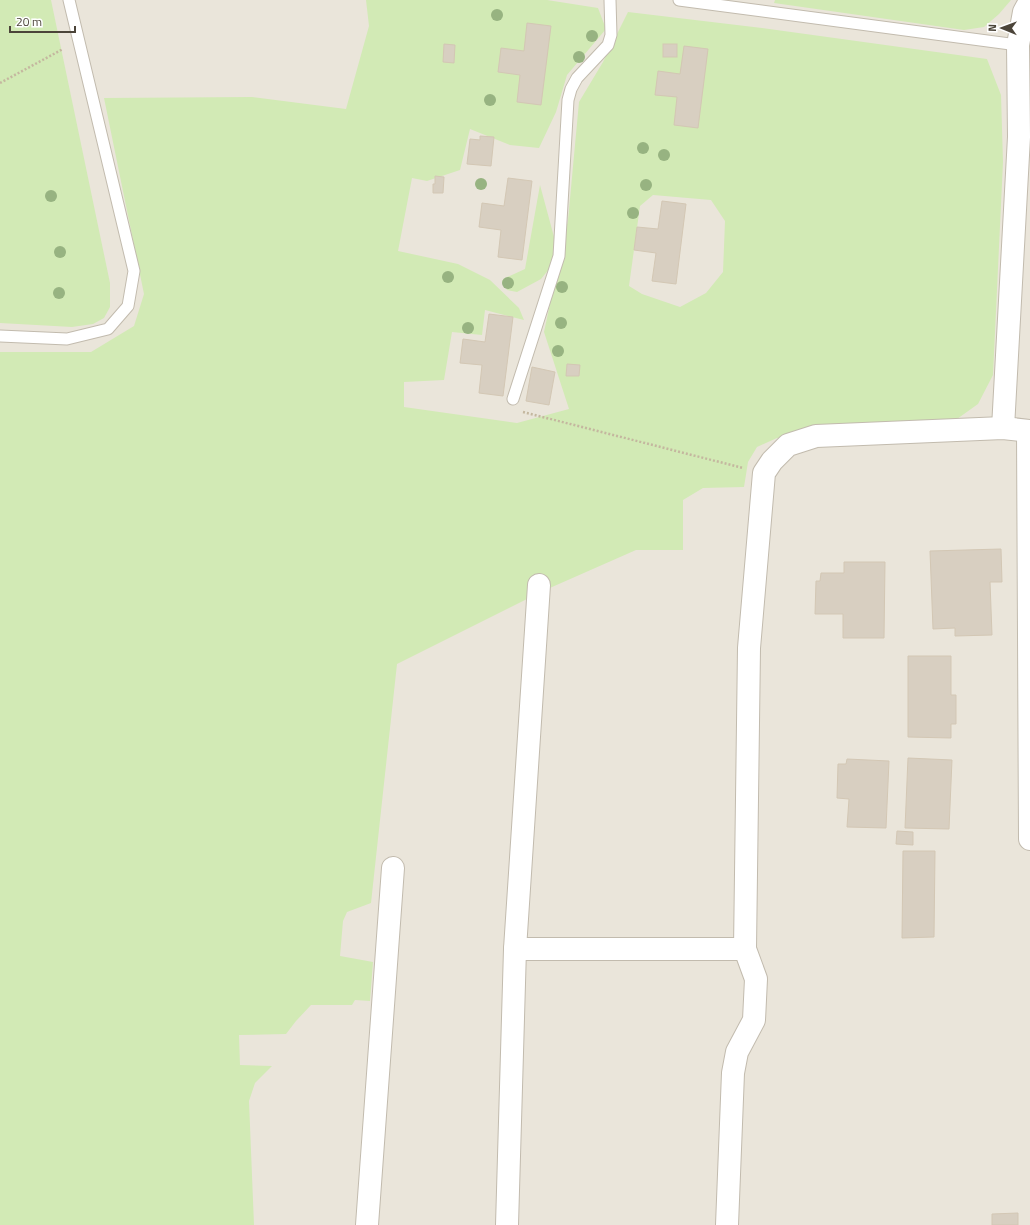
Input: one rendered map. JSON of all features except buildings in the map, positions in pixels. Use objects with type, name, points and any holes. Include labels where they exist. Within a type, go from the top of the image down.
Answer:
[{"type":"street","points":[[1003,428],[1024,137],[1018,45],[1024,12],[1030,0]]},
{"type":"street","points":[[727,1225],[733,1073],[737,1052],[754,1020],[756,979],[745,949],[749,648],[764,473],[772,461],[788,445],[816,436],[1003,428],[1029,431],[1030,840]]},
{"type":"street","points":[[507,1225],[515,949],[539,585]]},
{"type":"street","points":[[367,1225],[393,868]]},
{"type":"street","points":[[515,949],[745,949]]},
{"type":"lane","points":[[0,336],[67,339],[108,329],[128,306],[134,271],[69,0]]},
{"type":"lane","points":[[513,399],[559,256],[568,100],[571,89],[577,78],[608,45],[611,35],[610,0]]},
{"type":"lane","points":[[679,0],[1018,45]]},
{"type":"path","points":[[0,83],[80,41]]},
{"type":"path","points":[[513,399],[516,410],[532,415],[764,473]]},
{"type":"shaded area","points":[[0,0],[1030,0],[1030,1225],[0,1225]]},
{"type":"green space","points":[[0,0],[51,0],[110,283],[110,307],[104,318],[93,324],[72,327],[0,323]]},
{"type":"green space","points":[[366,0],[547,0],[598,8],[606,29],[567,75],[556,112],[539,148],[510,145],[470,129],[460,170],[427,181],[412,178],[398,251],[458,264],[490,280],[519,308],[524,320],[485,310],[482,335],[452,332],[444,380],[404,382],[404,407],[517,423],[569,409],[544,332],[568,220],[579,102],[603,62],[628,12],[762,28],[987,59],[1001,95],[1003,162],[993,375],[978,404],[957,419],[777,438],[757,447],[748,462],[744,487],[703,488],[683,500],[683,550],[636,550],[543,591],[397,664],[371,903],[347,912],[343,921],[340,956],[373,962],[370,1001],[355,1000],[352,1005],[311,1005],[286,1034],[239,1035],[240,1065],[272,1066],[255,1083],[249,1101],[254,1225],[0,1225],[0,352],[91,352],[134,326],[144,294],[104,98],[252,97],[346,109],[369,26]],"holes":[[[653,195],[711,200],[725,221],[723,272],[706,293],[680,307],[642,294],[629,286],[640,206]]]},
{"type":"green space","points":[[775,0],[1011,0],[999,14],[984,27],[964,30],[774,3]]},
{"type":"green space","points":[[540,185],[557,248],[554,263],[541,279],[517,292],[507,290],[502,281],[505,278],[525,269]]}]
